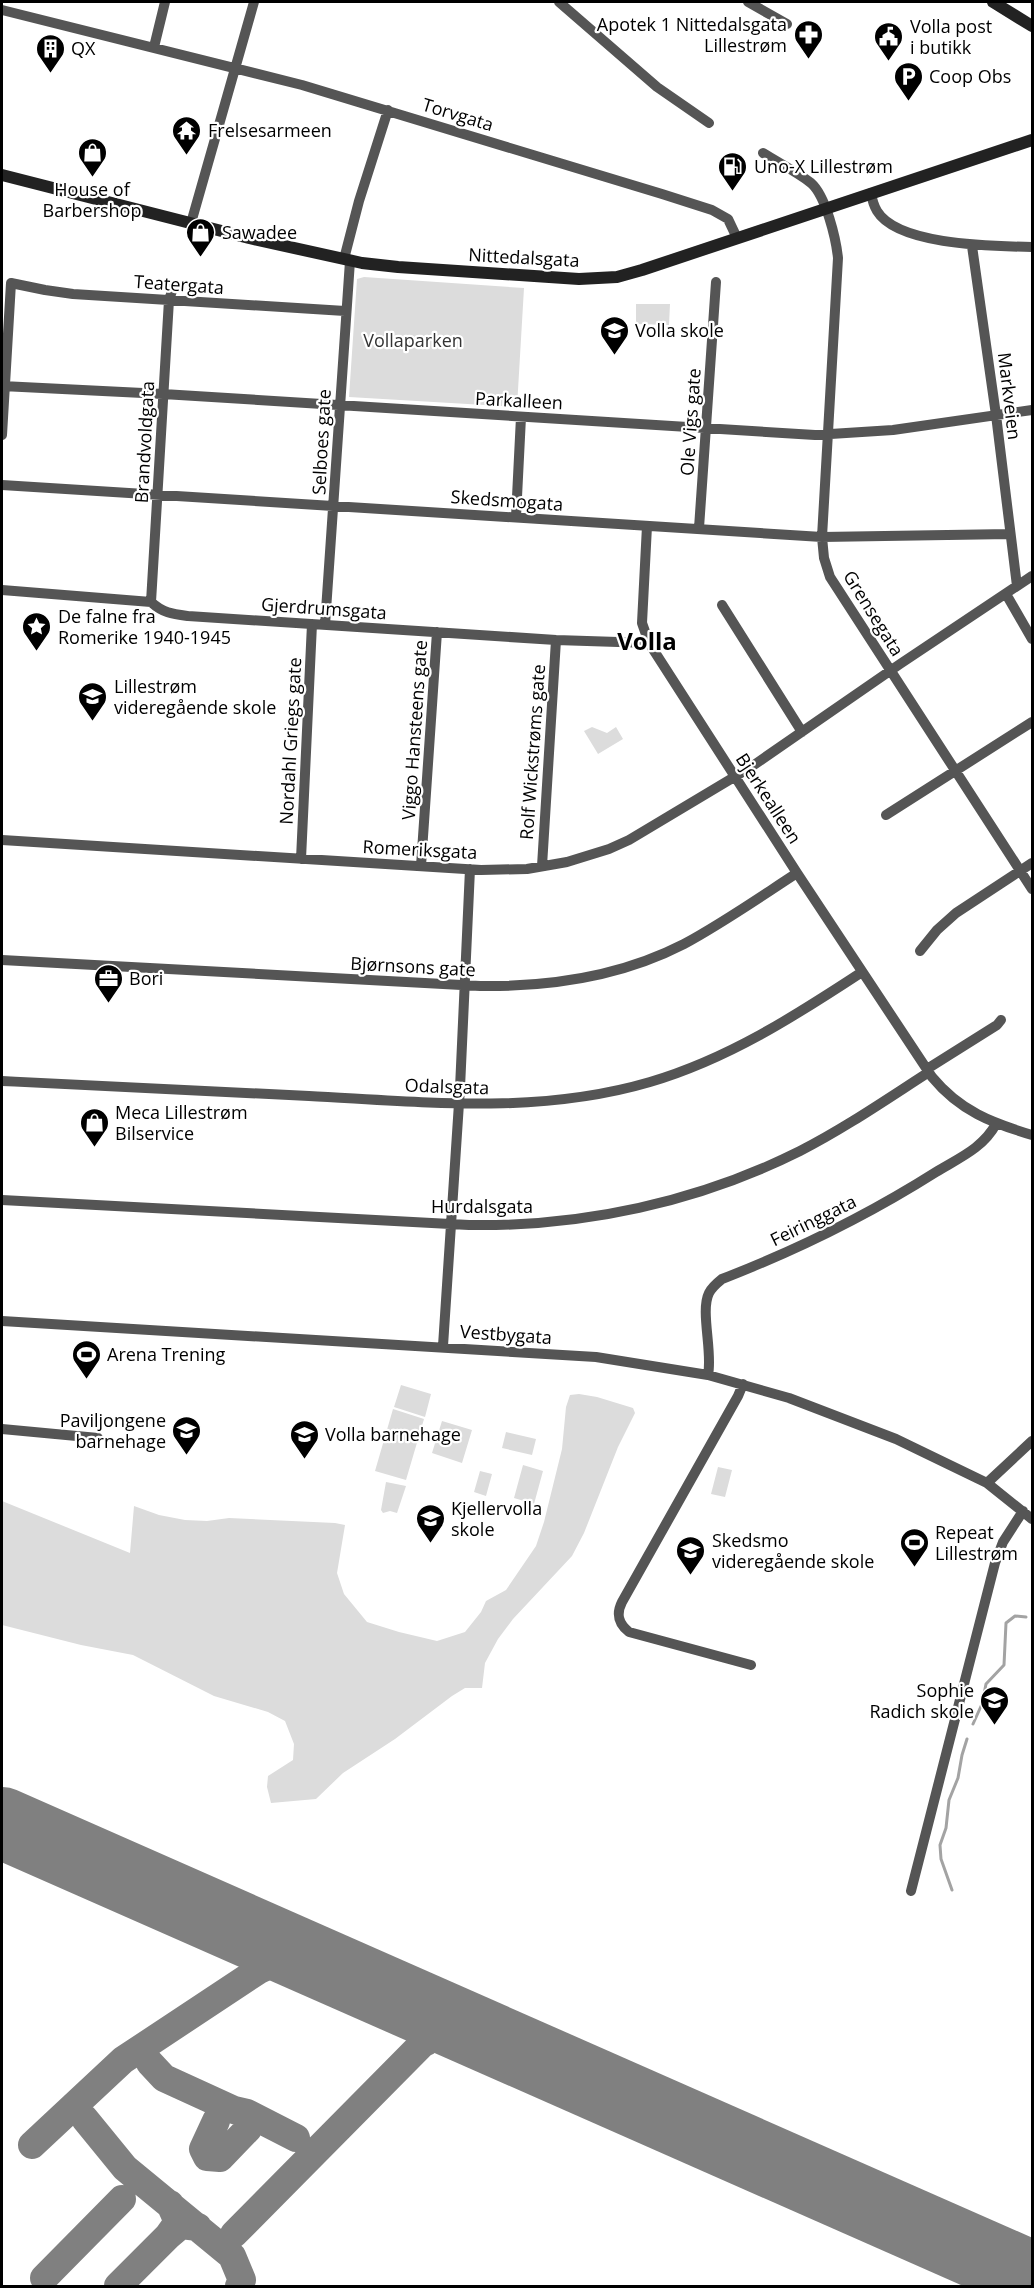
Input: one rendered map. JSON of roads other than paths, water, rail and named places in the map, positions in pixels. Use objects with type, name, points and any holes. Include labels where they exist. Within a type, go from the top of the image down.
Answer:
[{"type":"street","points":[[154,47],[165,2]]},
{"type":"street","points":[[191,223],[232,66],[254,2]]},
{"type":"street","points":[[559,2],[657,87],[709,123]]},
{"type":"street","points":[[748,2],[787,24]]},
{"type":"street","points":[[980,2],[1009,13]]},
{"type":"street","points":[[993,2],[1032,26]]},
{"type":"street","name":"Torvgata","points":[[2,10],[232,66],[388,110],[712,210],[728,219],[737,238]]},
{"type":"street","name":"Selboes gate","points":[[325,625],[347,260],[359,201],[388,110]]},
{"type":"street","name":"Nittedalsgata","points":[[2,175],[347,260],[398,267],[588,279],[617,277],[737,238],[826,213],[871,193],[1032,140]]},
{"type":"street","name":"Grensegata","points":[[763,153],[813,185],[836,242],[838,258],[822,537],[824,558],[830,577],[1032,889]]},
{"type":"street","points":[[871,193],[877,211],[893,225],[945,242],[972,246],[1032,247]]},
{"type":"street","name":"Markveien","points":[[972,246],[1017,586]]},
{"type":"street","name":"Ole Vigs gate","points":[[699,528],[716,282]]},
{"type":"street","name":"Teatergata","points":[[3,386],[11,283],[60,292],[345,311]]},
{"type":"street","name":"Brandvoldgata","points":[[151,602],[169,300],[174,285]]},
{"type":"street","points":[[2,435],[3,386]]},
{"type":"street","name":"Parkalleen","points":[[3,386],[828,435],[893,430],[1032,410]]},
{"type":"street","points":[[516,517],[521,417]]},
{"type":"street","name":"Skedsmogata","points":[[2,484],[822,537],[1011,534]]},
{"type":"street","name":"Bjerkealleen","points":[[647,526],[642,623],[649,643],[862,972],[940,1086],[960,1103],[996,1124],[1032,1135]]},
{"type":"street","name":"Romeriksgata","points":[[2,840],[470,869],[507,870],[542,866],[590,856],[619,844],[735,776],[1032,576]]},
{"type":"street","name":"Gjerdrumsgata","points":[[2,590],[151,602],[159,610],[168,614],[556,640],[649,643]]},
{"type":"street","points":[[1006,594],[1032,639]]},
{"type":"street","points":[[722,605],[802,732]]},
{"type":"street","name":"Nordahl Griegs gate","points":[[301,859],[312,624]]},
{"type":"street","name":"Viggo Hansteens gate","points":[[421,866],[437,632]]},
{"type":"street","name":"Rolf Wickstrøms gate","points":[[542,866],[556,640]]},
{"type":"street","points":[[886,815],[1032,722]]},
{"type":"street","points":[[920,951],[937,930],[956,913],[1032,862]]},
{"type":"street","points":[[443,1346],[459,1104],[470,869]]},
{"type":"street","name":"Bjørnsons gate","points":[[2,960],[465,986],[537,985],[594,976],[626,968],[685,943],[797,873]]},
{"type":"street","name":"Odalsgata","points":[[2,1081],[459,1104],[553,1102],[605,1094],[662,1079],[706,1062],[758,1037],[862,972]]},
{"type":"street","points":[[928,1070],[997,1025],[1001,1020]]},
{"type":"street","name":"Hurdalsgata","points":[[2,1200],[451,1224],[517,1224],[569,1220],[643,1207],[696,1193],[753,1172],[801,1150],[864,1113],[928,1070]]},
{"type":"street","name":"Feiringgata","points":[[708,1375],[710,1356],[707,1301],[714,1285],[722,1279],[806,1244],[911,1189],[977,1148],[989,1137],[996,1124]]},
{"type":"street","name":"Vestbygata","points":[[2,1321],[596,1357],[708,1375],[743,1384],[842,1417],[896,1439],[987,1483],[1032,1519]]},
{"type":"street","points":[[743,1384],[622,1602],[618,1615],[623,1627],[629,1632],[751,1665]]},
{"type":"street","points":[[2,1429],[98,1438]]},
{"type":"street","points":[[987,1483],[1032,1442]]},
{"type":"street","points":[[911,1892],[995,1563],[1004,1542],[1023,1511]]},
{"type":"waterway","points":[[973,1724],[982,1704],[986,1684],[1004,1665],[1006,1623],[1015,1616],[1026,1617]]},
{"type":"waterway","points":[[952,1890],[941,1859],[940,1845],[946,1828],[949,1800],[958,1778],[967,1739]]},
{"type":"place","name":"Apotek 1 Nittedalsgata Lillestrøm","points":[[808,60]]},
{"type":"place","name":"Volla post i butikk","points":[[889,62]]},
{"type":"place","name":"QX","points":[[50,74]]},
{"type":"place","name":"Coop Obs","points":[[908,102]]},
{"type":"place","name":"Frelsesarmeen","points":[[187,156]]},
{"type":"place","name":"House of Barbershop","points":[[92,178]]},
{"type":"place","name":"Uno-X Lillestrøm","points":[[733,192]]},
{"type":"place","name":"Sawadee","points":[[201,258]]},
{"type":"place","name":"Volla skole","points":[[614,356]]},
{"type":"place","name":"De falne fra Romerike 1940-1945","points":[[37,652]]},
{"type":"place","name":"Lillestrøm videregående skole","points":[[93,722]]},
{"type":"place","name":"Bori","points":[[108,1004]]},
{"type":"place","name":"Meca Lillestrøm Bilservice","points":[[94,1148]]},
{"type":"place","name":"Arena Trening","points":[[86,1380]]},
{"type":"place","name":"Paviljongene barnehage","points":[[187,1456]]},
{"type":"place","name":"Volla barnehage","points":[[304,1460]]},
{"type":"place","name":"Kjellervolla skole","points":[[430,1544]]},
{"type":"place","name":"Repeat Lillestrøm","points":[[914,1568]]},
{"type":"place","name":"Skedsmo videregående skole","points":[[691,1576]]},
{"type":"place","name":"Sophie Radich skole","points":[[995,1726]]},
{"type":"district","name":"Volla","points":[[647,640]]},
{"type":"park label","name":"Vollaparken","points":[[413,340]]}]
